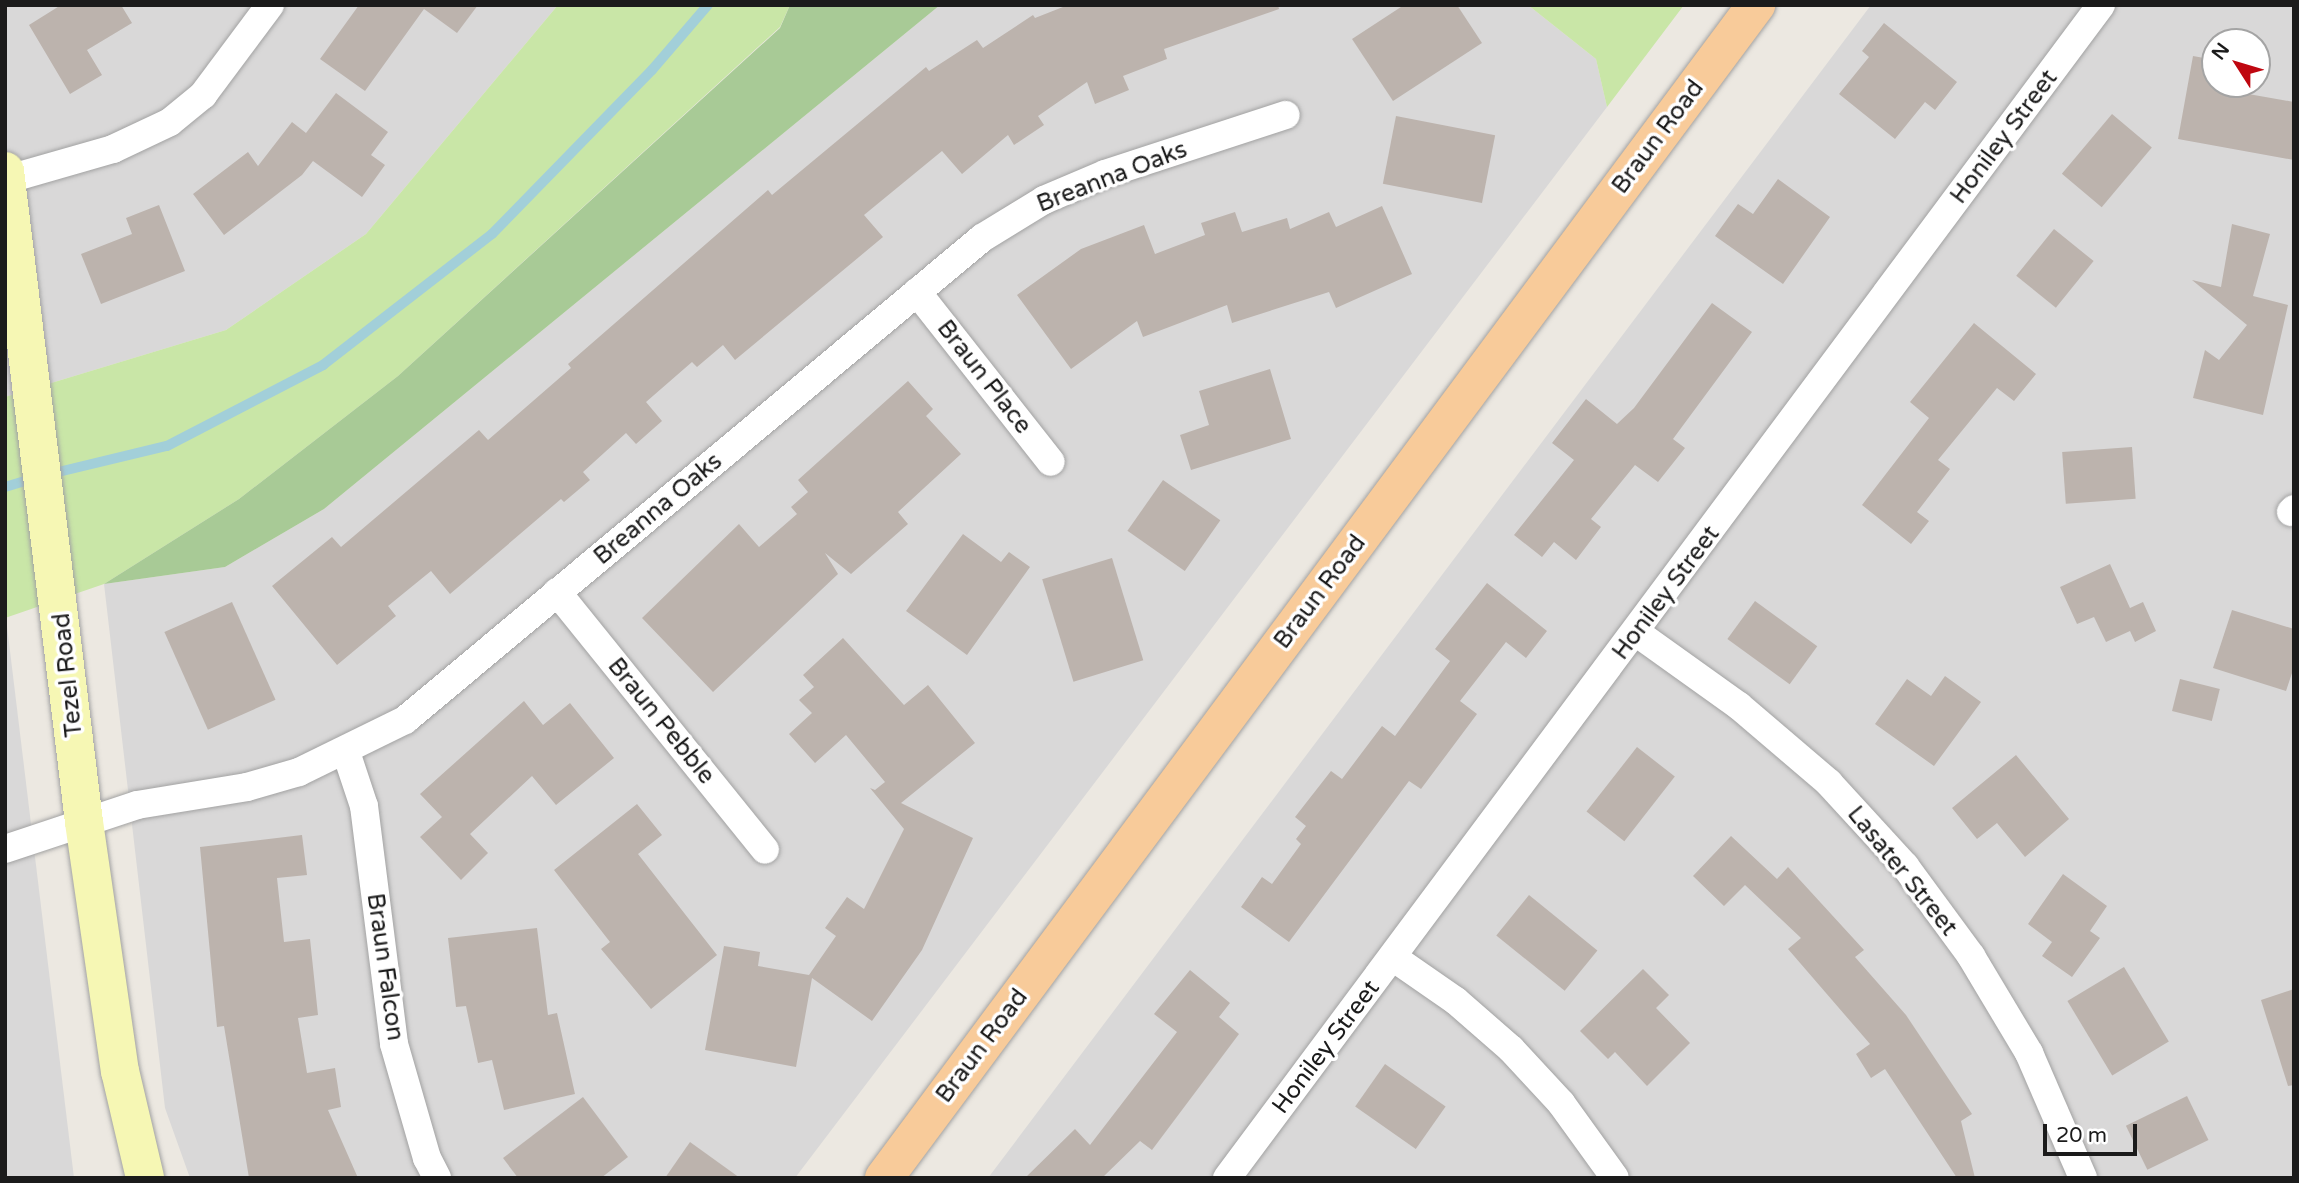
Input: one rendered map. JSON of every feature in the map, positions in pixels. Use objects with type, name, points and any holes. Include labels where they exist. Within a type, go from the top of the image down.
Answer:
[{"type":"main road","name":"Braun Road","points":[[884,1178],[1756,5]]},
{"type":"main road","name":"Tezel Road","points":[[6,176],[60,596],[84,822],[120,1071],[145,1178]]},
{"type":"street","points":[[6,176],[113,149],[170,122],[203,95],[271,5]]},
{"type":"street","name":"Honiley Street","points":[[1227,1178],[1637,633],[2101,5]]},
{"type":"street","name":"Breanna Oaks","points":[[5,849],[138,805],[247,787],[346,752],[405,720],[982,238],[1044,200],[1105,174],[1286,115]]},
{"type":"street","name":"Braun Place","points":[[917,292],[1051,462]]},
{"type":"street","name":"Braun Pebble","points":[[557,592],[765,850]]},
{"type":"street","name":"Lasater Street","points":[[1637,633],[1739,706],[1819,775],[1905,866],[1971,956],[2028,1053],[2083,1178]]},
{"type":"street","name":"Braun Falcon","points":[[346,752],[364,806],[394,1044],[427,1158],[437,1178]]},
{"type":"street","points":[[1394,958],[1456,1001],[1511,1049],[1561,1103],[1615,1178]]},
{"type":"shaded area","points":[[5,5],[558,5],[366,234],[226,330],[5,397]]},
{"type":"shaded area","points":[[940,5],[1528,5],[1596,59],[1607,107],[795,1178],[190,1178],[165,1108],[104,584],[225,567],[324,509]]},
{"type":"shaded area","points":[[1871,5],[2294,5],[2294,1178],[988,1178]]},
{"type":"shaded area","points":[[6,618],[74,1178],[5,1178]]},
{"type":"green space","points":[[558,5],[790,5],[780,27],[398,376],[239,499],[104,584],[5,618],[5,397],[226,330],[366,234]]},
{"type":"green space","points":[[790,5],[940,5],[324,509],[225,567],[104,584],[239,499],[398,376],[780,28]]},
{"type":"green space","points":[[1528,5],[1684,5],[1607,107],[1596,59]]},
{"type":"building","points":[[61,5],[121,5],[132,23],[87,50],[102,75],[70,94],[29,25]]},
{"type":"building","points":[[359,5],[478,5],[457,33],[424,9],[365,91],[320,59]]},
{"type":"building","points":[[1068,5],[1278,5],[1279,9],[1164,49],[1167,59],[1123,76],[1129,90],[1095,104],[1087,82],[1038,116],[1044,125],[1014,145],[1008,135],[962,174],[942,151],[864,215],[883,237],[735,360],[723,345],[697,367],[692,362],[646,402],[662,421],[636,444],[626,433],[583,472],[590,480],[564,502],[561,499],[450,594],[431,571],[388,606],[396,616],[337,665],[272,586],[332,537],[341,547],[479,430],[488,440],[571,368],[568,364],[768,190],[772,195],[926,67],[929,71],[977,40],[983,48],[1033,15],[1035,18]]},
{"type":"building","points":[[1404,5],[1457,5],[1482,43],[1393,101],[1352,39]]},
{"type":"building","points":[[1884,23],[1957,82],[1935,110],[1925,102],[1895,139],[1839,94],[1869,57],[1862,51]]},
{"type":"building","points":[[2193,56],[2201,57],[2201,98],[2271,98],[2294,102],[2294,160],[2178,139]]},
{"type":"building","points":[[336,93],[388,132],[371,155],[385,165],[362,197],[313,161],[302,175],[224,235],[193,194],[248,152],[258,166],[292,122],[306,133]]},
{"type":"building","points":[[2112,114],[2152,147],[2102,207],[2062,174]]},
{"type":"building","points":[[1396,116],[1495,135],[1482,203],[1383,184]]},
{"type":"building","points":[[1778,179],[1830,217],[1783,284],[1715,236],[1738,204],[1753,214]]},
{"type":"building","points":[[159,205],[185,271],[101,304],[81,254],[132,234],[126,218]]},
{"type":"building","points":[[1382,206],[1412,274],[1336,308],[1329,292],[1232,323],[1227,305],[1143,337],[1137,321],[1071,369],[1017,295],[1081,249],[1144,225],[1155,254],[1205,235],[1201,223],[1235,212],[1242,232],[1287,218],[1290,229],[1329,212],[1336,227]]},
{"type":"building","points":[[2232,224],[2270,234],[2253,296],[2288,305],[2263,415],[2193,398],[2205,350],[2219,360],[2247,325],[2192,280],[2221,287]]},
{"type":"building","points":[[2054,229],[2094,261],[2056,308],[2016,276]]},
{"type":"building","points":[[1712,303],[1752,332],[1673,439],[1685,448],[1658,482],[1635,465],[1591,519],[1601,527],[1576,560],[1554,542],[1542,557],[1514,535],[1574,460],[1552,443],[1586,399],[1617,424],[1634,408]]},
{"type":"building","points":[[1974,323],[2036,374],[2014,401],[1997,388],[1938,460],[1950,469],[1917,512],[1929,521],[1911,544],[1862,505],[1929,418],[1910,402]]},
{"type":"building","points":[[1270,369],[1291,439],[1191,470],[1180,435],[1209,425],[1199,391]]},
{"type":"building","points":[[908,381],[933,409],[926,416],[961,454],[898,512],[908,524],[851,574],[825,553],[838,574],[713,692],[642,618],[739,524],[759,547],[797,514],[791,507],[808,492],[798,480]]},
{"type":"building","points":[[2132,447],[2136,499],[2066,504],[2062,452]]},
{"type":"building","points":[[1163,480],[1220,520],[1185,571],[1127,531]]},
{"type":"building","points":[[963,534],[1001,562],[1009,552],[1030,567],[967,655],[906,611]]},
{"type":"building","points":[[1112,558],[1143,660],[1073,682],[1042,579]]},
{"type":"building","points":[[2110,564],[2130,608],[2143,602],[2156,631],[2135,642],[2130,631],[2106,642],[2094,617],[2077,624],[2060,587]]},
{"type":"building","points":[[1487,583],[1547,631],[1526,658],[1506,642],[1460,701],[1477,714],[1421,789],[1409,781],[1289,942],[1241,907],[1262,877],[1272,884],[1301,844],[1296,839],[1306,826],[1295,817],[1331,771],[1342,779],[1382,726],[1395,736],[1450,661],[1435,649]]},
{"type":"building","points":[[1755,601],[1817,646],[1790,684],[1727,639]]},
{"type":"building","points":[[232,602],[276,700],[208,730],[164,632]]},
{"type":"building","points":[[2232,610],[2294,629],[2294,667],[2286,691],[2213,668]]},
{"type":"building","points":[[843,638],[904,705],[928,685],[975,743],[901,803],[973,838],[922,950],[872,1021],[812,978],[796,1067],[705,1050],[724,946],[760,952],[758,966],[809,975],[836,936],[825,928],[847,897],[864,909],[904,829],[870,788],[875,790],[885,782],[846,735],[815,763],[789,734],[812,713],[799,700],[814,687],[803,675]]},
{"type":"building","points":[[1945,676],[1981,702],[1934,766],[1875,724],[1907,679],[1931,696]]},
{"type":"building","points":[[2180,679],[2220,689],[2212,721],[2172,711]]},
{"type":"building","points":[[524,701],[543,725],[570,703],[614,758],[556,805],[532,776],[470,834],[488,853],[461,880],[420,837],[442,817],[420,794]]},
{"type":"building","points":[[1637,747],[1675,777],[1624,841],[1587,812]]},
{"type":"building","points":[[2016,755],[2069,819],[2025,857],[1997,823],[1977,839],[1952,808]]},
{"type":"building","points":[[637,804],[662,835],[638,854],[717,955],[651,1009],[601,949],[610,942],[554,870]]},
{"type":"building","points":[[302,835],[307,875],[277,878],[284,942],[310,939],[318,1015],[298,1018],[307,1073],[335,1068],[341,1107],[328,1110],[358,1178],[249,1178],[224,1026],[217,1027],[200,847]]},
{"type":"building","points":[[1731,836],[1777,879],[1788,867],[1864,950],[1855,957],[1906,1015],[1972,1114],[1961,1121],[1975,1178],[1957,1178],[1885,1069],[1871,1078],[1856,1054],[1870,1044],[1788,949],[1801,938],[1745,885],[1724,906],[1693,876]]},
{"type":"building","points":[[2063,874],[2107,906],[2090,931],[2100,938],[2072,977],[2042,956],[2052,942],[2028,924]]},
{"type":"building","points":[[1529,895],[1597,950],[1565,991],[1496,935]]},
{"type":"building","points":[[537,928],[548,1015],[557,1013],[575,1094],[504,1110],[492,1060],[478,1063],[466,1006],[456,1007],[448,938]]},
{"type":"building","points":[[2124,967],[2169,1042],[2112,1076],[2067,1001]]},
{"type":"building","points":[[1643,969],[1669,995],[1656,1008],[1690,1043],[1647,1086],[1615,1052],[1608,1059],[1580,1031]]},
{"type":"building","points":[[1190,970],[1230,1003],[1219,1017],[1239,1034],[1152,1150],[1140,1141],[1102,1178],[1025,1178],[1075,1129],[1090,1145],[1177,1032],[1154,1014]]},
{"type":"building","points":[[2294,989],[2294,1085],[2288,1086],[2261,1000]]},
{"type":"building","points":[[1385,1064],[1446,1106],[1416,1149],[1355,1107]]},
{"type":"building","points":[[2187,1096],[2208,1140],[2147,1170],[2126,1126]]},
{"type":"building","points":[[583,1097],[628,1157],[601,1178],[518,1178],[503,1158]]},
{"type":"building","points":[[690,1142],[740,1178],[665,1178]]},
{"type":"waterway","points":[[50,474],[167,446],[323,365],[492,234],[652,70],[708,5]]},
{"type":"waterway","points":[[5,487],[35,478]]}]
